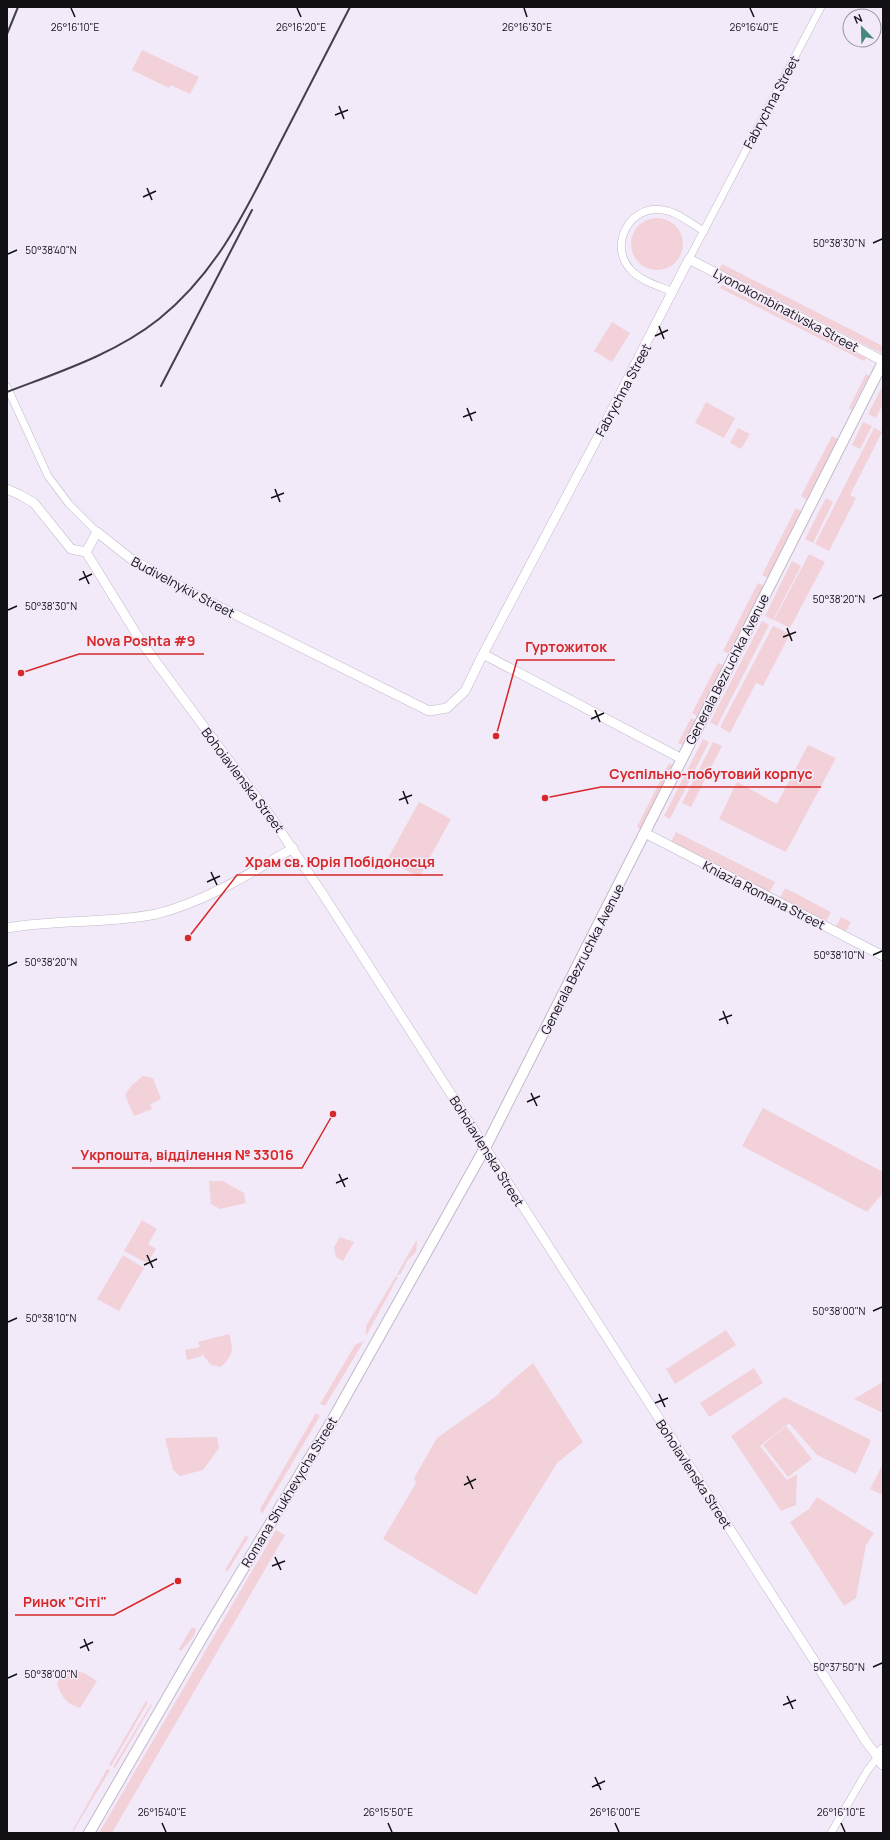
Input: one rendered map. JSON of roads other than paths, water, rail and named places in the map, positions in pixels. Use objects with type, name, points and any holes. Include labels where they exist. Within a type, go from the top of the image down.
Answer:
[{"type":"main road","name":"Generala Bezruchka Avenue","points":[[485,1148],[883,361]]},
{"type":"main road","name":"Romana Shukhevycha Street","points":[[89,1833],[203,1636],[337,1412],[485,1148]]},
{"type":"street","name":"Fabrychna Street","points":[[429,711],[447,708],[465,691],[821,7]]},
{"type":"street","points":[[672,292],[639,277],[629,269],[621,252],[621,240],[626,228],[639,214],[657,209],[675,214],[704,231]]},
{"type":"street","name":"Lyonokombinativska Street","points":[[689,259],[883,361]]},
{"type":"street","name":"Budivelnykiv Street","points":[[7,387],[48,476],[69,504],[97,532],[131,559],[192,594],[429,711]]},
{"type":"street","points":[[7,489],[34,503],[71,548],[86,552],[97,532]]},
{"type":"street","name":"Bohoiavlenska Street","points":[[86,552],[142,643],[292,848],[867,1743],[881,1757]]},
{"type":"street","points":[[483,654],[682,759]]},
{"type":"street","name":"Kniazia Romana Street","points":[[645,833],[883,956]]},
{"type":"street","points":[[7,928],[38,924],[97,921],[155,914],[198,900],[254,871],[292,848]]},
{"type":"street","points":[[831,1833],[867,1771],[881,1757]]},
{"type":"railway","points":[[7,34],[18,7]]},
{"type":"railway","points":[[7,392],[86,361],[124,342],[159,319],[179,301],[197,281],[228,240],[254,195],[350,7]]},
{"type":"railway","points":[[161,386],[252,210]]},
{"type":"place","name":"Nova Poshta #9","points":[[21,673]]},
{"type":"place","name":"Гуртожиток","points":[[496,736]]},
{"type":"place","name":"Суспільно-побутовий корпус","points":[[545,798]]},
{"type":"place","name":"Храм св. Юрія Побідоносця","points":[[188,938]]},
{"type":"place","name":"Укрпошта, відділення № 33016","points":[[333,1114]]},
{"type":"place","name":"Ринок \"Сіті\"","points":[[178,1581]]}]
